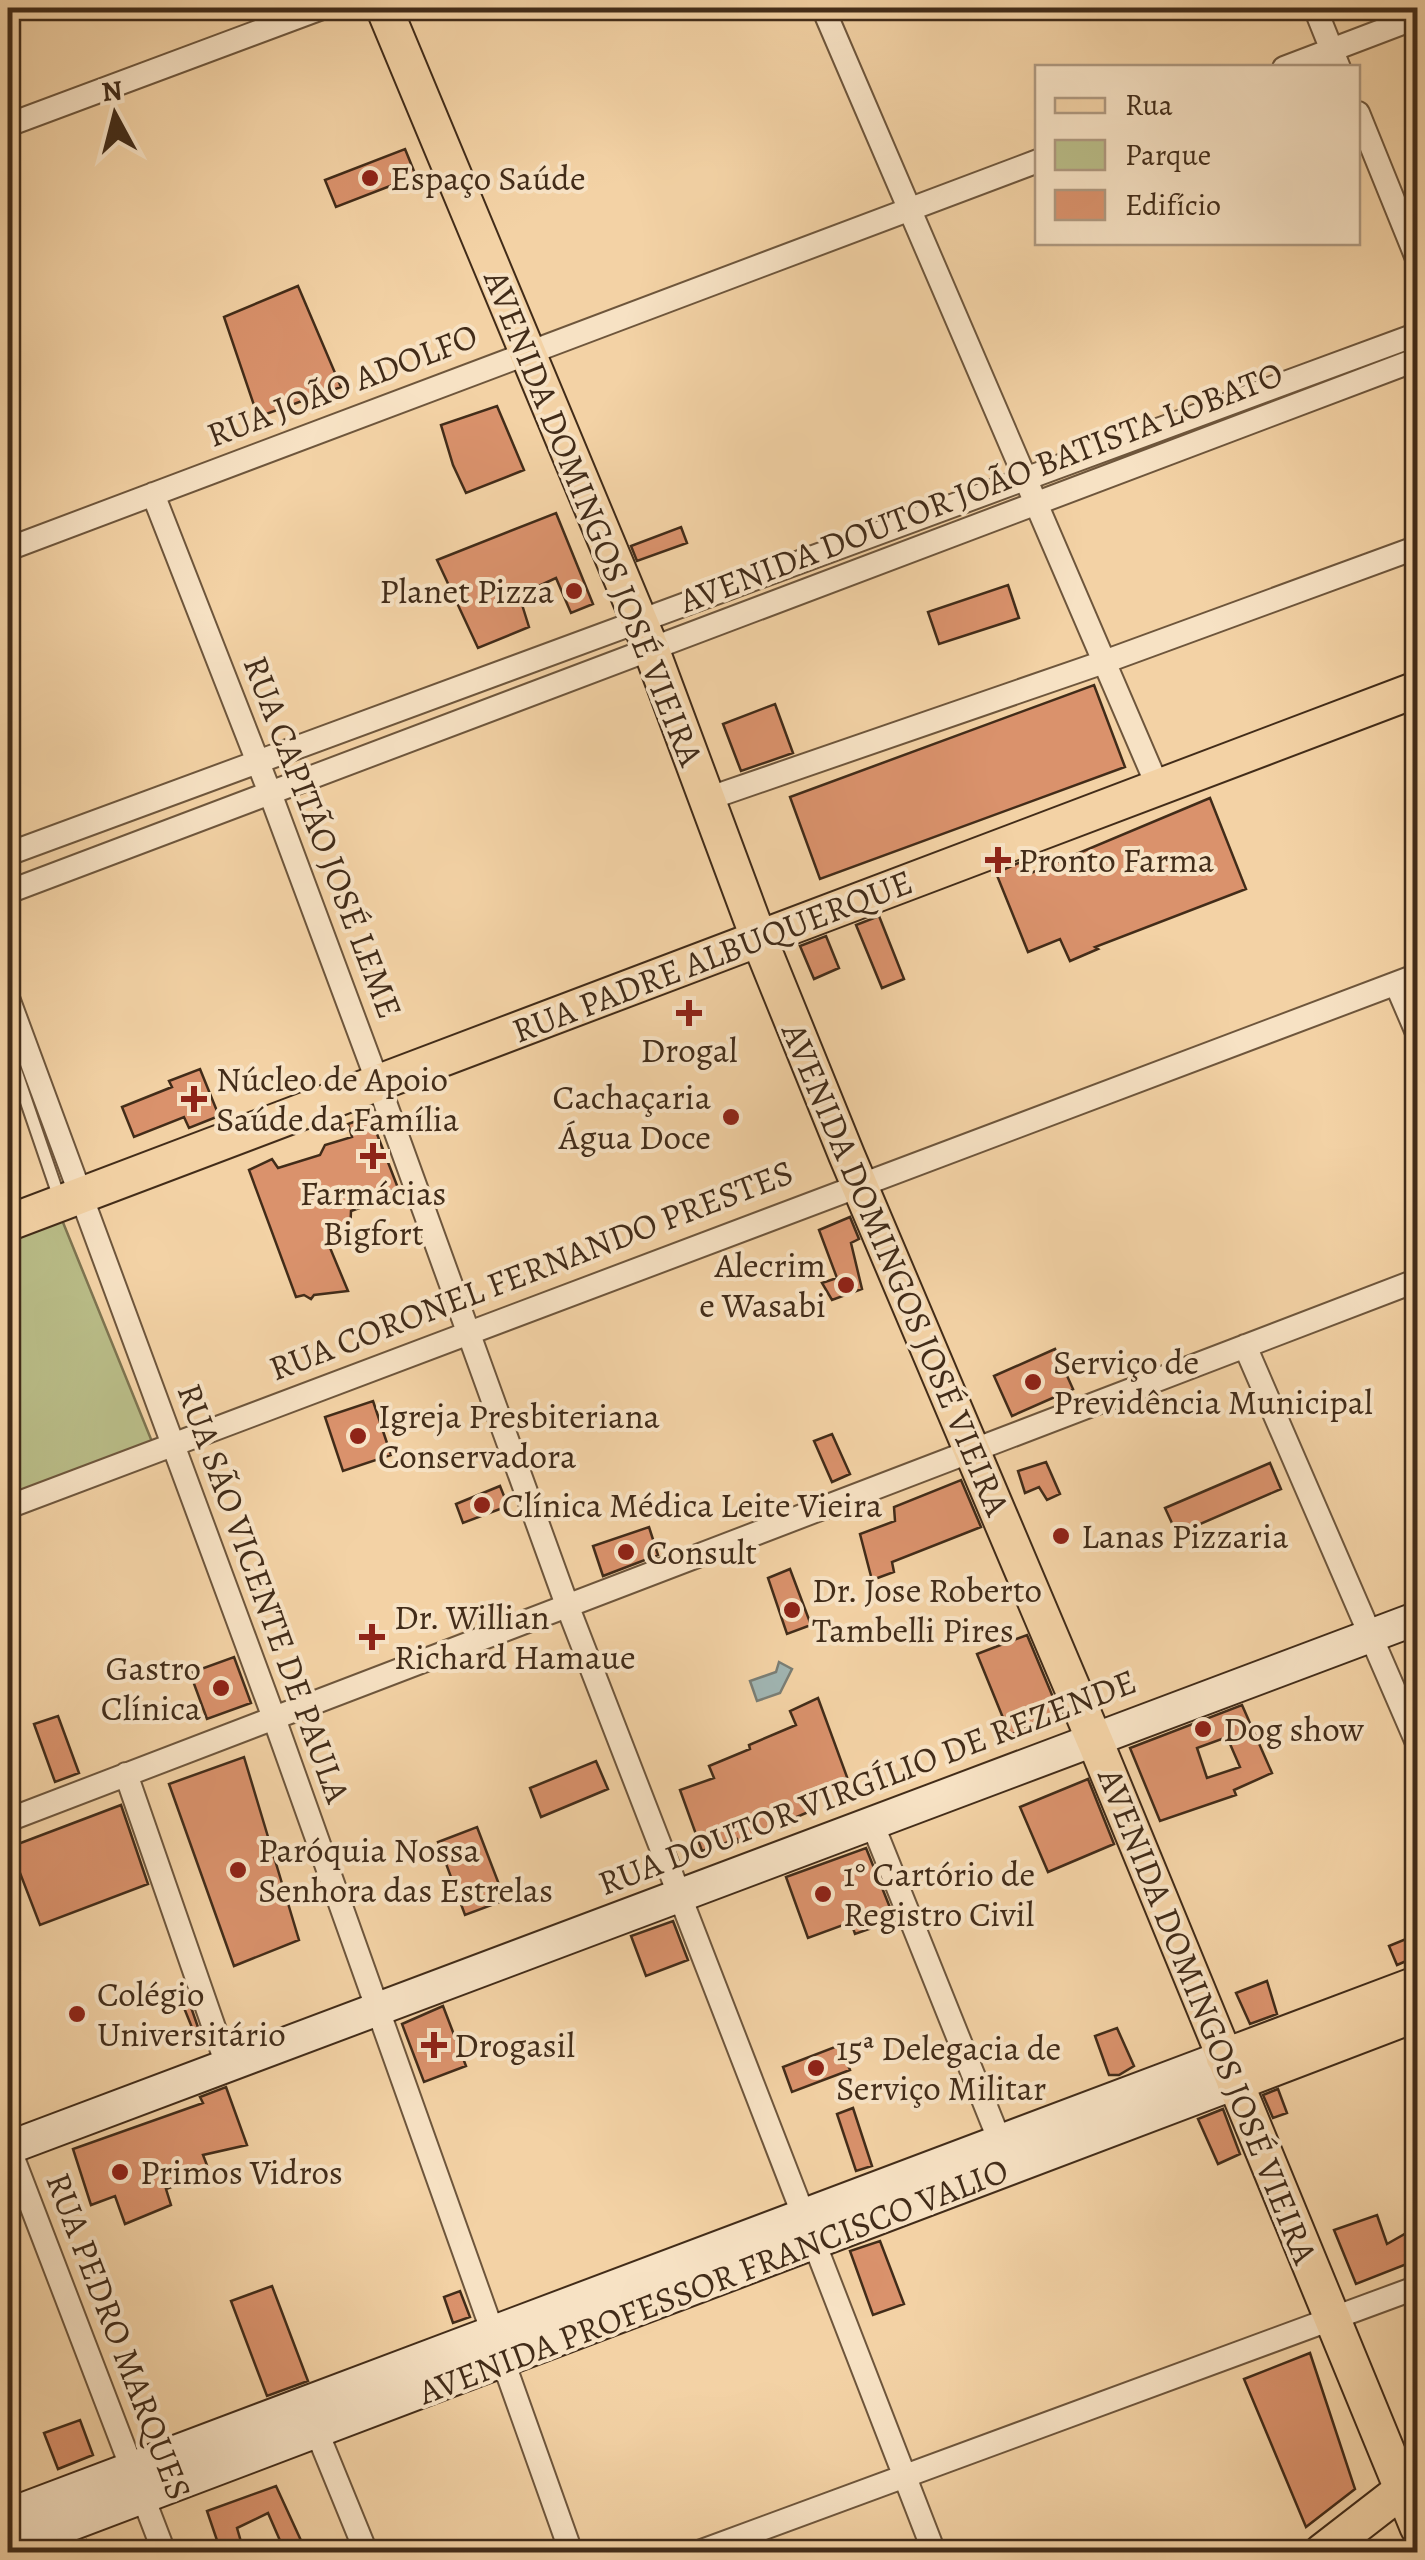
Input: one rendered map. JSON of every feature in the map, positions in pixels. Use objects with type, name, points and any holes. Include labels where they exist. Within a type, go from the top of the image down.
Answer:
[{"type":"main road","name":"AVENIDA DOMINGOS JOSÉ VIEIRA","points":[[384,8],[645,634],[758,938],[859,1184],[1094,1740],[1332,2319],[1410,2488],[1418,2527]]},
{"type":"main road","name":"RUA PADRE ALBUQUERQUE","points":[[8,1224],[1418,689]]},
{"type":"main road","name":"RUA DOUTOR VIRGÍLIO DE REZENDE","points":[[8,2146],[1418,1618]]},
{"type":"main road","name":"AVENIDA PROFESSOR FRANCISCO VALIO","points":[[1229,2070],[1418,1984]]},
{"type":"main road","name":"AVENIDA PROFESSOR FRANCISCO VALIO","points":[[8,2548],[138,2482],[1229,2070],[1418,2013]]},
{"type":"main road","name":"AVENIDA PROFESSOR FRANCISCO VALIO","points":[[8,2515],[138,2482]]},
{"type":"main road","points":[[1322,2552],[1410,2488]]},
{"type":"street","points":[[8,125],[322,8]]},
{"type":"street","points":[[823,8],[1158,787]]},
{"type":"street","points":[[1314,8],[1335,58]]},
{"type":"street","points":[[1299,65],[1335,58],[1418,17]]},
{"type":"street","points":[[1360,118],[1418,261]]},
{"type":"street","name":"RUA JOÃO ADOLFO","points":[[8,549],[1035,161]]},
{"type":"street","name":"AVENIDA DOUTOR JOÃO BATISTA LOBATO","points":[[8,892],[270,793],[1025,478],[1418,334]]},
{"type":"street","name":"AVENIDA DOUTOR JOÃO BATISTA LOBATO","points":[[8,854],[258,762],[1036,504],[1418,359]]},
{"type":"street","name":"RUA CAPITÃO JOSÉ LEME","points":[[153,494],[378,1082],[567,1605],[934,2552]]},
{"type":"street","points":[[707,799],[1104,662],[1418,547]]},
{"type":"street","points":[[1407,980],[1418,1035]]},
{"type":"street","name":"RUA CORONEL FERNANDO PRESTES","points":[[8,1507],[1407,980]]},
{"type":"street","name":"RUA SÃO VICENTE DE PAULA","points":[[8,998],[64,1202],[171,1443],[274,1718],[571,2552]]},
{"type":"street","points":[[8,1820],[1418,1280]]},
{"type":"street","points":[[1244,1346],[1418,1745]]},
{"type":"street","points":[[126,1774],[227,2066]]},
{"type":"street","points":[[872,1823],[1005,2154]]},
{"type":"street","name":"RUA PEDRO MARQUES","points":[[8,2146],[164,2552]]},
{"type":"street","points":[[699,2552],[1418,2287]]},
{"type":"street","points":[[310,2417],[366,2552]]},
{"type":"lane","points":[[8,1048],[64,1202]]},
{"type":"green space","points":[[60,1215],[155,1449],[8,1503],[8,1236]]},
{"type":"shaded area","points":[[779,1662],[792,1669],[780,1693],[757,1701],[750,1681],[776,1672]]},
{"type":"building","name":"Espaço Saúde","points":[[405,149],[416,176],[336,207],[325,180]]},
{"type":"building","points":[[298,286],[341,387],[258,417],[224,317]]},
{"type":"building","points":[[497,406],[524,470],[466,493],[441,425]]},
{"type":"building","points":[[556,513],[593,604],[571,613],[556,578],[519,595],[529,627],[478,648],[437,560]]},
{"type":"building","points":[[681,527],[687,543],[637,561],[631,546]]},
{"type":"building","points":[[1008,585],[1019,618],[939,644],[928,612]]},
{"type":"building","points":[[1094,685],[1125,767],[820,879],[790,797]]},
{"type":"building","points":[[775,704],[793,753],[741,771],[723,724]]},
{"type":"building","points":[[1210,798],[1246,889],[1095,947],[1098,949],[1070,961],[1060,939],[1028,952],[996,873],[1023,861],[1029,874]]},
{"type":"building","points":[[879,916],[904,979],[882,988],[856,925]]},
{"type":"building","points":[[826,936],[839,968],[814,979],[800,946]]},
{"type":"building","points":[[200,1069],[219,1116],[189,1128],[184,1117],[134,1137],[122,1107],[172,1087],[169,1081]]},
{"type":"building","points":[[370,1116],[398,1188],[351,1211],[350,1234],[328,1243],[348,1291],[314,1295],[311,1299],[304,1295],[296,1297],[249,1170],[272,1159],[278,1168],[320,1155],[325,1145],[352,1137],[348,1124]]},
{"type":"building","points":[[850,1217],[859,1239],[851,1243],[862,1289],[832,1300],[822,1283],[837,1278],[819,1230]]},
{"type":"building","name":"Serviço de Previdência Municipal","points":[[1055,1349],[1073,1389],[1012,1416],[994,1376]]},
{"type":"building","name":"Igreja Presbiteriana Conservadora","points":[[373,1401],[391,1455],[343,1471],[325,1417]]},
{"type":"building","points":[[832,1434],[850,1474],[832,1482],[814,1441]]},
{"type":"building","points":[[1046,1462],[1060,1494],[1047,1500],[1039,1487],[1025,1493],[1018,1471]]},
{"type":"building","points":[[1270,1463],[1281,1489],[1177,1534],[1165,1508]]},
{"type":"building","points":[[961,1480],[981,1527],[892,1562],[894,1572],[872,1580],[860,1534],[895,1521],[894,1507]]},
{"type":"building","name":"Clínica Médica Leite Vieira","points":[[500,1486],[508,1506],[463,1523],[456,1504]]},
{"type":"building","name":"Consult","points":[[649,1527],[658,1555],[603,1576],[593,1546]]},
{"type":"building","name":"Dr. Jose Roberto Tambelli Pires","points":[[790,1569],[811,1625],[787,1634],[768,1578]]},
{"type":"building","points":[[1027,1635],[1060,1714],[1010,1735],[977,1654]]},
{"type":"building","name":"Gastro Clínica","points":[[234,1657],[251,1703],[207,1719],[190,1673]]},
{"type":"building","points":[[818,1698],[847,1777],[806,1794],[813,1810],[738,1842],[737,1839],[702,1851],[680,1790],[714,1778],[709,1766],[796,1725],[790,1711]]},
{"type":"building","points":[[1242,1705],[1272,1773],[1234,1790],[1236,1795],[1160,1821],[1130,1748]],"holes":[[[1227,1737],[1240,1767],[1207,1778],[1197,1748]]]},
{"type":"building","points":[[58,1716],[79,1773],[55,1782],[34,1724]]},
{"type":"building","name":"Paróquia Nossa Senhora das Estrelas","points":[[244,1757],[299,1940],[234,1966],[169,1784]]},
{"type":"building","points":[[596,1761],[608,1789],[541,1817],[530,1788]]},
{"type":"building","points":[[1088,1779],[1114,1844],[1048,1872],[1020,1807]]},
{"type":"building","points":[[121,1805],[148,1884],[40,1925],[10,1847]]},
{"type":"building","points":[[477,1827],[505,1900],[465,1915],[438,1842]]},
{"type":"building","points":[[866,1848],[895,1920],[855,1934],[851,1922],[808,1938],[786,1877]]},
{"type":"building","points":[[673,1921],[688,1960],[646,1976],[631,1936]]},
{"type":"building","points":[[1418,1934],[1418,1956],[1397,1965],[1389,1946]]},
{"type":"building","points":[[1267,1981],[1277,2014],[1250,2024],[1236,1993]]},
{"type":"building","points":[[185,1990],[200,2033],[195,2035],[178,1993]]},
{"type":"building","name":"Drogasil","points":[[443,2006],[466,2066],[424,2082],[402,2024]]},
{"type":"building","points":[[1117,2028],[1134,2066],[1119,2075],[1109,2075],[1095,2036]]},
{"type":"building","name":"15ª Delegacia de Serviço Militar","points":[[840,2045],[850,2070],[792,2092],[783,2067]]},
{"type":"building","points":[[226,2087],[247,2145],[203,2155],[210,2173],[166,2189],[171,2205],[125,2224],[115,2196],[91,2205],[73,2149],[203,2103],[200,2097]]},
{"type":"building","points":[[1278,2089],[1287,2113],[1273,2118],[1263,2095]]},
{"type":"building","points":[[853,2108],[872,2166],[856,2171],[837,2114]]},
{"type":"building","points":[[1223,2109],[1240,2154],[1218,2164],[1198,2119]]},
{"type":"building","points":[[1377,2215],[1387,2244],[1410,2231],[1417,2260],[1356,2284],[1334,2230]]},
{"type":"building","points":[[880,2241],[904,2304],[873,2315],[850,2251]]},
{"type":"building","points":[[272,2286],[308,2381],[267,2396],[231,2301]]},
{"type":"building","points":[[460,2291],[470,2317],[453,2323],[444,2297]]},
{"type":"building","points":[[1310,2353],[1355,2489],[1306,2527],[1244,2379]]},
{"type":"building","points":[[80,2420],[93,2455],[58,2469],[44,2433]]},
{"type":"building","points":[[276,2486],[304,2547],[285,2552],[268,2513],[237,2528],[244,2552],[221,2552],[207,2511]]},
{"type":"building","points":[[86,2540],[91,2552],[53,2552]]},
{"type":"place","name":"Espaço Saúde","points":[[370,178]]},
{"type":"place","name":"Planet Pizza","points":[[574,591]]},
{"type":"place","name":"Pronto Farma","points":[[998,860]]},
{"type":"place","name":"Drogal","points":[[689,1013]]},
{"type":"place","name":"Núcleo de Apoio Saúde da Família","points":[[194,1099]]},
{"type":"place","name":"Cachaçaria Água Doce","points":[[731,1117]]},
{"type":"place","name":"Farmácias Bigfort","points":[[373,1156]]},
{"type":"place","name":"Alecrim e Wasabi","points":[[846,1285]]},
{"type":"place","name":"Serviço de Previdência Municipal","points":[[1033,1382]]},
{"type":"place","name":"Igreja Presbiteriana Conservadora","points":[[358,1436]]},
{"type":"place","name":"Clínica Médica Leite Vieira","points":[[482,1505]]},
{"type":"place","name":"Lanas Pizzaria","points":[[1061,1536]]},
{"type":"place","name":"Consult","points":[[626,1552]]},
{"type":"place","name":"Dr. Jose Roberto Tambelli Pires","points":[[792,1610]]},
{"type":"place","name":"Dr. Willian Richard Hamaue","points":[[372,1637]]},
{"type":"place","name":"Gastro Clínica","points":[[221,1688]]},
{"type":"place","name":"Dog show","points":[[1203,1729]]},
{"type":"place","name":"Paróquia Nossa Senhora das Estrelas","points":[[238,1870]]},
{"type":"place","name":"1° Cartório de Registro Civil","points":[[823,1894]]},
{"type":"place","name":"Colégio Universitário","points":[[77,2014]]},
{"type":"place","name":"Drogasil","points":[[434,2045]]},
{"type":"place","name":"15ª Delegacia de Serviço Militar","points":[[816,2068]]},
{"type":"place","name":"Primos Vidros","points":[[120,2172]]}]
